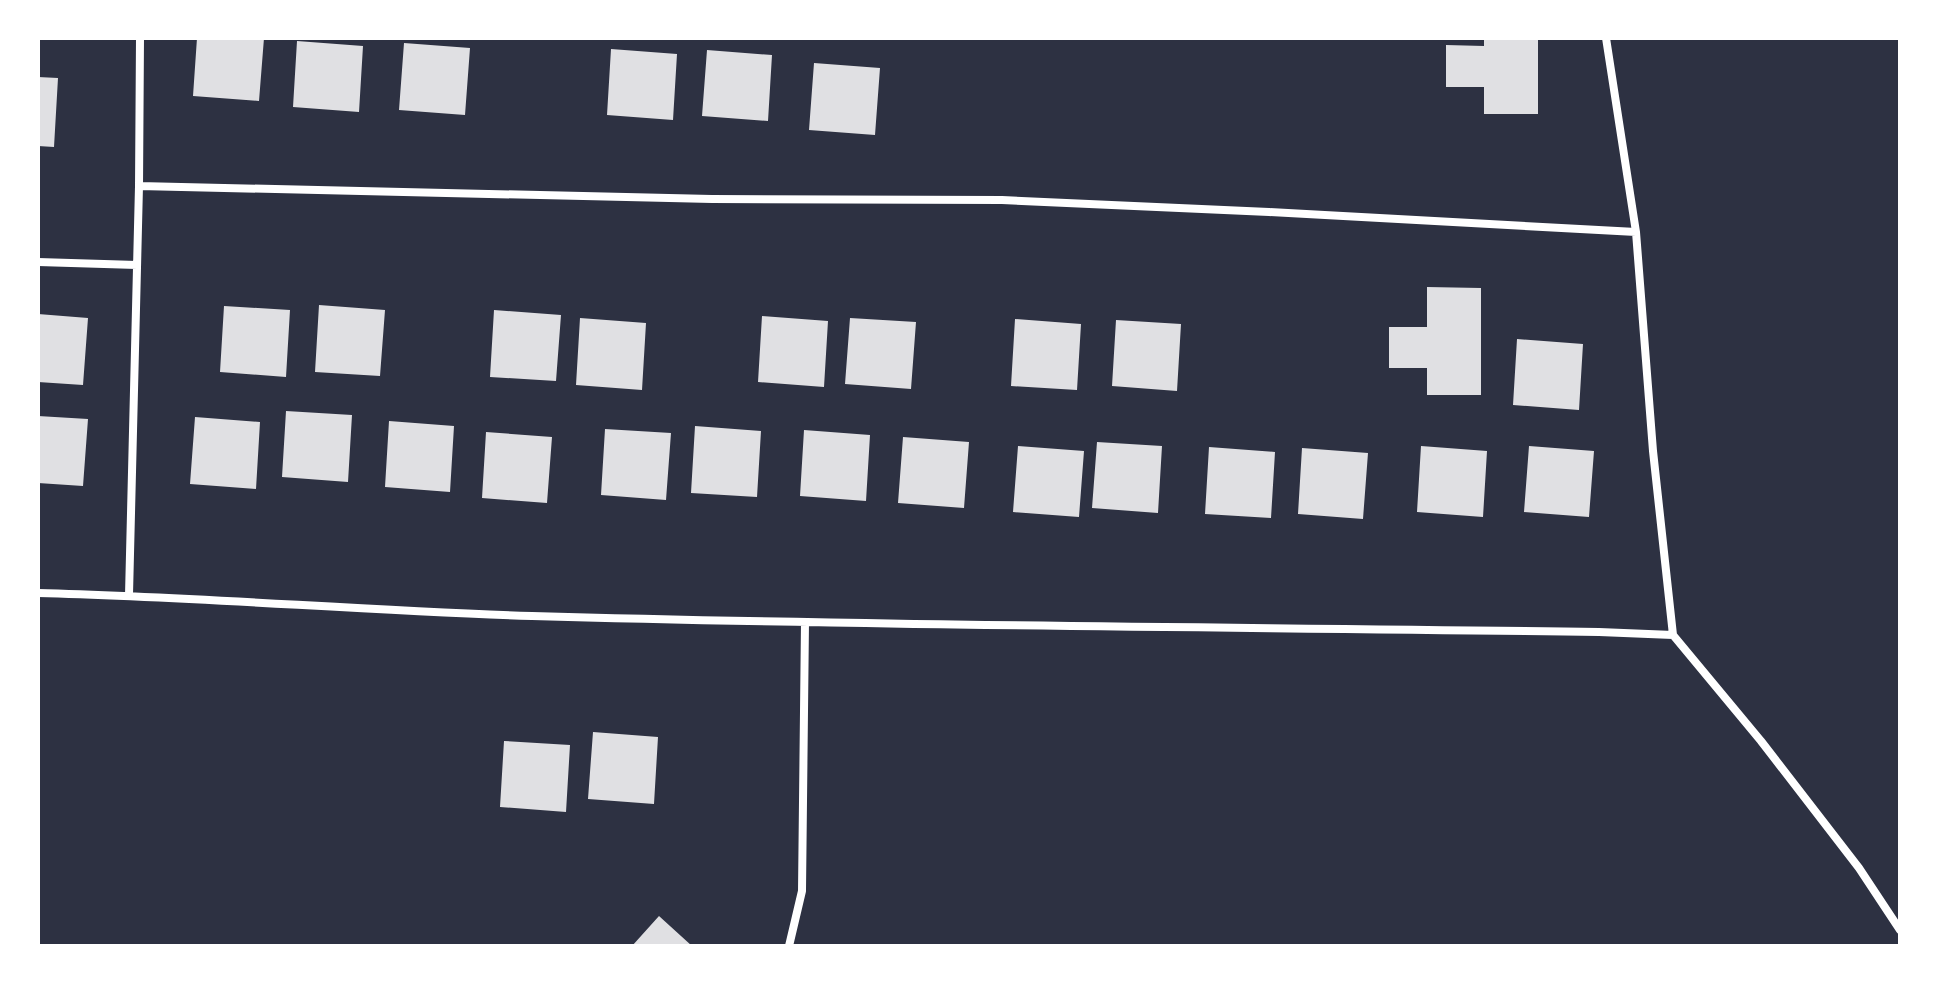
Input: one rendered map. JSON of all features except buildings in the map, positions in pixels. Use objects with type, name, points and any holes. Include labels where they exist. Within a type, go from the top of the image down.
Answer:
[{"type":"street","points":[[129,595],[140,38]]},
{"type":"street","points":[[1606,38],[1636,232],[1653,451],[1673,635],[1761,741],[1859,868],[1900,930]]},
{"type":"street","points":[[139,186],[697,199],[1002,200],[1636,232]]},
{"type":"street","points":[[38,262],[137,265]]},
{"type":"street","points":[[38,593],[528,616],[1673,635]]},
{"type":"street","points":[[789,946],[802,891],[805,622]]}]
